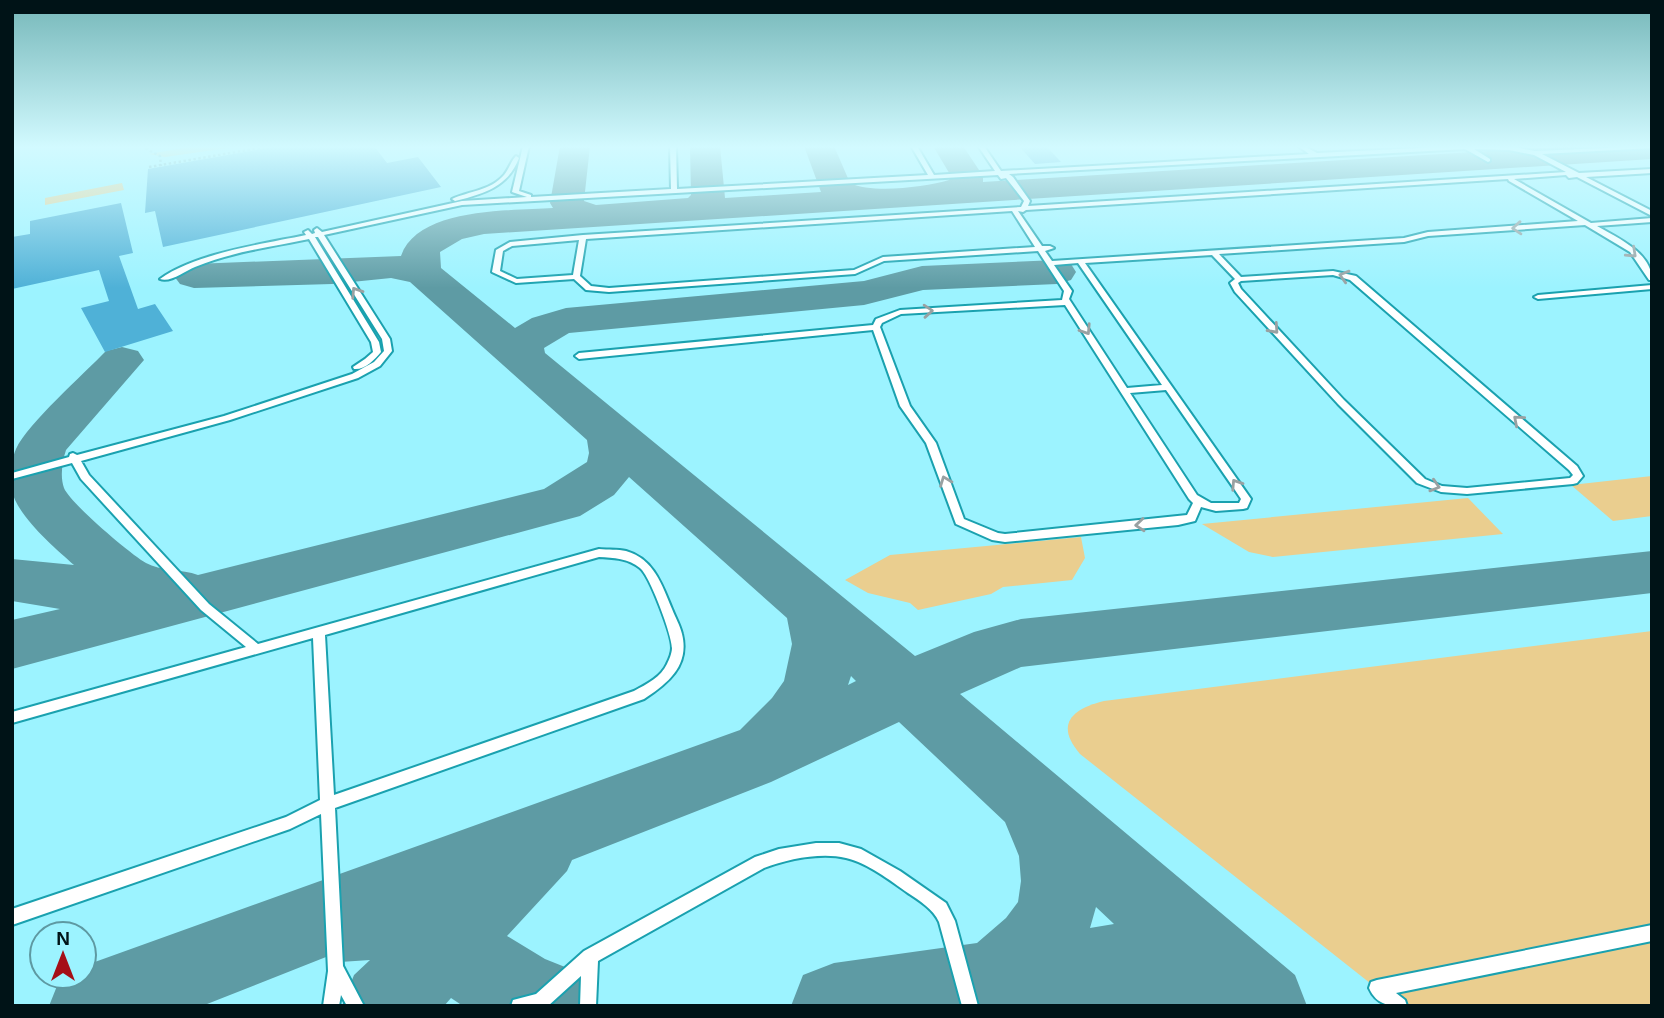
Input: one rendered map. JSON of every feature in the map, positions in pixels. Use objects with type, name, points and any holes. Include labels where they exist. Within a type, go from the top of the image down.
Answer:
[{"type":"lane","points":[[164,279],[177,267],[474,194]]},
{"type":"lane","points":[[483,194],[481,199],[494,202],[509,199],[514,194]]},
{"type":"lane","points":[[522,194],[534,196],[592,194]]},
{"type":"lane","points":[[313,233],[447,205],[621,194]]},
{"type":"lane","points":[[1018,208],[1027,201],[1022,194]]},
{"type":"lane","points":[[1046,248],[883,259],[855,272],[609,290],[589,288],[576,277],[516,281],[496,272],[500,250],[510,244],[1256,194]]},
{"type":"lane","points":[[1018,208],[1032,211],[1302,194]]},
{"type":"lane","points":[[1534,194],[1633,250],[1652,278]]},
{"type":"lane","points":[[1614,194],[1652,214]]},
{"type":"lane","points":[[1018,208],[1056,266],[1068,291],[1066,299],[1198,503],[1214,508],[1243,506],[1246,499],[1080,261]]},
{"type":"lane","points":[[1056,266],[1080,261],[1388,241],[1428,234],[1652,220]]},
{"type":"lane","points":[[12,477],[352,370],[368,361],[377,352],[375,342],[313,233]]},
{"type":"lane","points":[[576,277],[583,237]]},
{"type":"lane","points":[[1213,252],[1239,279],[1333,273],[1353,278],[1573,468],[1578,476],[1573,481],[1467,491],[1441,489],[1421,481],[1341,402],[1248,300],[1234,283],[1239,279]]},
{"type":"lane","points":[[1538,297],[1652,287]]},
{"type":"lane","points":[[1068,302],[900,312],[879,321],[876,327],[905,406],[931,443],[960,521],[996,537],[1005,538],[1178,522],[1191,518],[1198,503]]},
{"type":"lane","points":[[579,356],[876,327]]},
{"type":"lane","points":[[1125,391],[1169,387]]},
{"type":"lane","points":[[12,470],[73,457]]},
{"type":"lane","points":[[73,457],[85,477],[205,607],[256,649]]},
{"type":"lane","points":[[12,718],[582,556],[609,552],[634,558],[650,573],[678,645],[677,656],[668,673],[639,695],[327,804],[290,822],[12,917]]},
{"type":"lane","points":[[319,631],[335,968],[331,1006]]},
{"type":"lane","points":[[519,1006],[540,1002],[590,957],[760,862],[844,850],[856,854],[941,908],[970,1006]]},
{"type":"lane","points":[[1399,1006],[1377,988],[1652,933]]},
{"type":"lane","points":[[588,1006],[590,957]]},
{"type":"lane","points":[[335,968],[356,1006]]},
{"type":"shaded area","points":[[68,194],[106,194],[45,205],[45,198]]},
{"type":"shaded area","points":[[1652,476],[1652,516],[1613,521],[1571,485]]},
{"type":"shaded area","points":[[1468,498],[1503,534],[1273,557],[1249,552],[1202,524]]},
{"type":"shaded area","points":[[1081,537],[1085,558],[1072,580],[1003,587],[991,594],[918,610],[910,603],[868,593],[845,580],[890,555]]},
{"type":"shaded area","points":[[1652,631],[1652,1006],[1399,1006],[1080,754],[1069,735],[1070,720],[1075,714],[1092,704],[1104,701]]},
{"type":"building","points":[[146,194],[411,194],[163,247],[155,211],[145,213]]},
{"type":"building","points":[[121,203],[133,253],[119,256],[138,309],[155,304],[173,331],[105,352],[81,308],[109,301],[99,270],[12,289],[12,237],[30,234],[30,221]]},
{"type":"taxiway","points":[[568,194],[567,203],[575,211],[596,216]]},
{"type":"taxiway","points":[[680,211],[700,206],[708,194]]},
{"type":"taxiway","points":[[845,194],[869,199]]},
{"type":"taxiway","points":[[935,195],[939,194]]},
{"type":"taxiway","points":[[935,195],[956,194]]},
{"type":"taxiway","points":[[869,199],[935,195]]},
{"type":"taxiway","points":[[680,211],[869,199]]},
{"type":"taxiway","points":[[596,216],[680,211]]},
{"type":"taxiway","points":[[424,274],[419,262],[421,252],[427,243],[449,231],[484,223],[596,216]]},
{"type":"taxiway","points":[[194,276],[332,272],[379,267],[402,267],[424,274]]},
{"type":"taxiway","points":[[524,359],[522,347],[531,337],[547,327],[566,321],[864,293],[922,278],[1057,272]]},
{"type":"taxiway","points":[[424,274],[524,359]]},
{"type":"taxiway","points":[[524,359],[812,605]]},
{"type":"taxiway","points":[[122,360],[43,445],[36,468],[39,492],[54,513],[135,586]]},
{"type":"taxiway","points":[[12,645],[561,503],[595,483],[612,464],[615,453],[612,440],[603,427]]},
{"type":"taxiway","points":[[907,688],[996,649],[1021,643],[1652,572]]},
{"type":"taxiway","points":[[12,580],[57,587],[135,586]]},
{"type":"taxiway","points":[[135,586],[152,592],[193,595]]},
{"type":"taxiway","points":[[135,586],[154,586]]},
{"type":"taxiway","points":[[767,747],[796,718],[808,701],[816,682],[824,644],[812,605]]},
{"type":"taxiway","points":[[812,605],[907,688]]},
{"type":"taxiway","points":[[92,1006],[746,760],[907,688]]},
{"type":"taxiway","points":[[907,688],[1264,1006]]},
{"type":"taxiway","points":[[993,982],[1017,966],[1036,947],[1049,927],[1058,904],[1058,856],[1049,831],[1035,806]]},
{"type":"taxiway","points":[[446,943],[540,846]]},
{"type":"taxiway","points":[[340,922],[372,919],[404,922],[415,925],[446,943]]},
{"type":"taxiway","points":[[385,1006],[446,943]]},
{"type":"taxiway","points":[[446,943],[505,984],[554,1006]]},
{"type":"taxiway","points":[[834,1006],[1129,964],[1182,966],[1229,984]]}]
